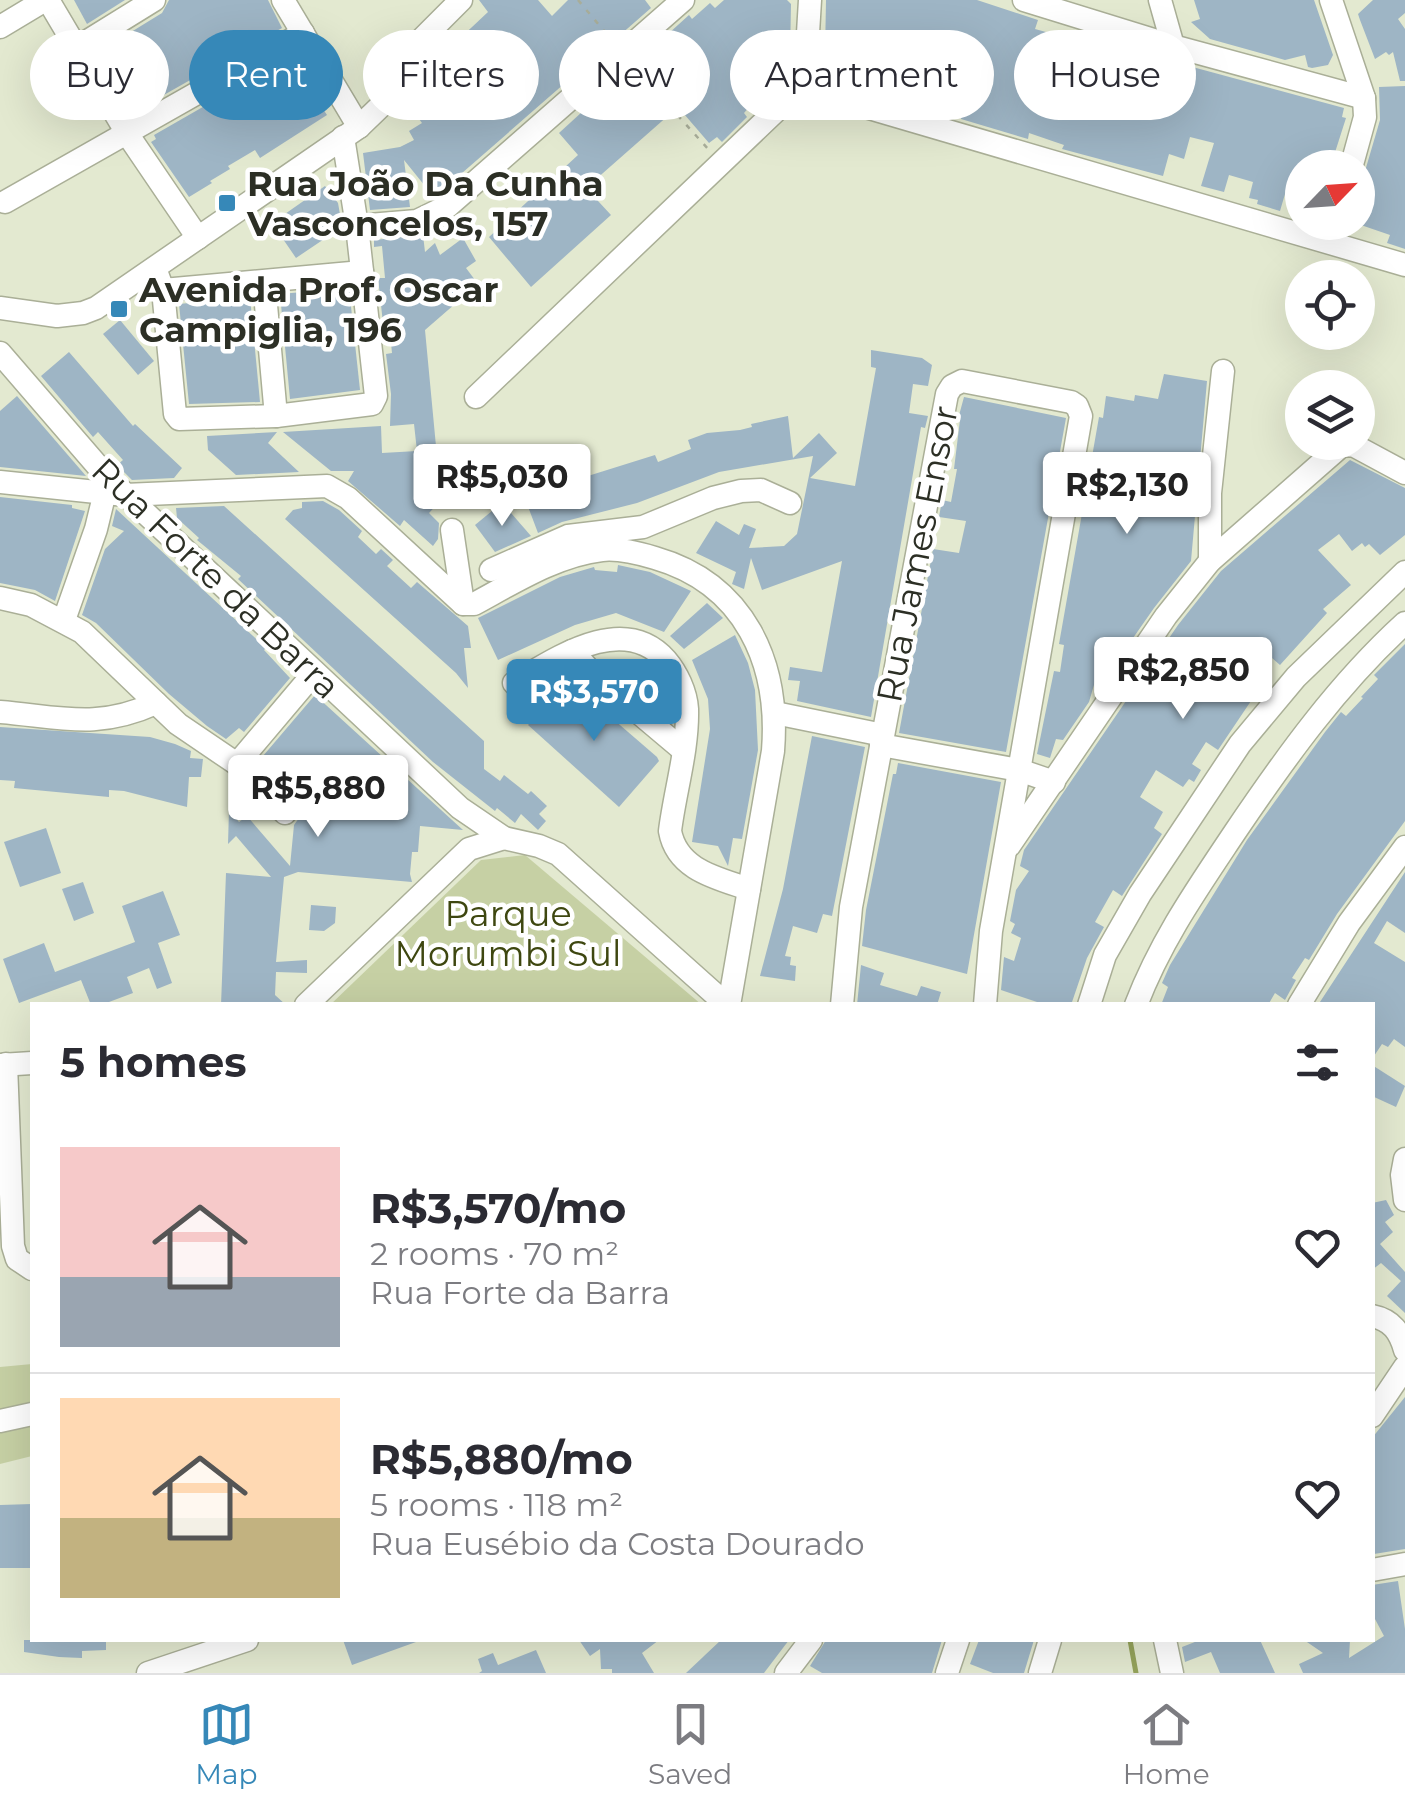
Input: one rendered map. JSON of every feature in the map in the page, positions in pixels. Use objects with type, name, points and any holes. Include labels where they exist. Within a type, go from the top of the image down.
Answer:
[{"type":"street","points":[[0,27],[47,0],[67,30]]},
{"type":"street","points":[[105,30],[154,0]]},
{"type":"street","points":[[284,0],[301,30]]},
{"type":"street","points":[[0,308],[56,316],[83,313],[159,280],[198,238],[351,132],[387,100],[420,42],[461,0]]},
{"type":"street","points":[[650,30],[683,0]]},
{"type":"street","points":[[808,30],[810,0]]},
{"type":"street","points":[[1024,0],[1121,30]]},
{"type":"street","points":[[1160,0],[1168,30]]},
{"type":"street","points":[[1331,0],[1364,98],[1365,117],[1356,150]]},
{"type":"street","points":[[1196,52],[1364,98]]},
{"type":"street","points":[[6,202],[189,99]]},
{"type":"street","points":[[357,226],[417,221],[448,206],[559,110]]},
{"type":"street","points":[[159,280],[175,414],[179,419],[276,416],[367,407],[374,402],[351,132],[343,116]]},
{"type":"street","points":[[120,120],[198,238]]},
{"type":"street","points":[[476,397],[765,120]]},
{"type":"street","points":[[917,120],[1285,220]]},
{"type":"street","points":[[1350,240],[1405,264]]},
{"type":"street","points":[[159,280],[264,283],[362,272]]},
{"type":"street","points":[[264,283],[276,416]]},
{"type":"street","name":"Rua Forte da Barra","points":[[0,353],[115,494],[460,808],[504,838],[558,854],[725,1002]]},
{"type":"street","points":[[1210,560],[1210,493],[1223,371]]},
{"type":"street","name":"Rua James Ensor","points":[[842,1002],[851,906],[949,390],[962,381],[1071,402],[1079,408],[1081,416],[990,931],[985,1002]]},
{"type":"street","points":[[1004,854],[1166,616],[1210,560],[1341,446],[1353,445],[1405,472]]},
{"type":"street","points":[[0,482],[115,494],[334,488],[464,604],[474,604],[586,552],[607,549],[644,554],[692,571],[709,583],[734,609],[762,655],[775,713],[773,751],[729,1002]]},
{"type":"street","points":[[491,570],[568,536],[643,527],[741,491],[761,490],[790,503]]},
{"type":"street","points":[[64,620],[96,528],[115,494]]},
{"type":"street","points":[[643,527],[644,554]]},
{"type":"street","points":[[452,530],[464,604]]},
{"type":"street","points":[[1089,1002],[1105,955],[1140,894],[1240,744],[1296,677],[1405,572]]},
{"type":"street","points":[[0,598],[30,605],[64,620],[97,645],[201,742],[237,764],[285,813]]},
{"type":"street","points":[[1137,1002],[1170,929],[1270,781],[1324,709],[1404,626]]},
{"type":"street","points":[[514,683],[572,651],[620,638],[634,640],[660,654],[671,665],[687,708],[670,831],[674,849],[703,873],[749,889]]},
{"type":"street","points":[[572,651],[594,675],[682,750]]},
{"type":"street","points":[[237,764],[314,673]]},
{"type":"street","points":[[0,712],[60,720],[109,720],[156,703]]},
{"type":"street","points":[[775,713],[1019,770],[1054,782]]},
{"type":"street","points":[[460,808],[468,829],[469,849]]},
{"type":"street","points":[[309,1002],[469,849],[504,838]]},
{"type":"street","points":[[1302,1002],[1349,922],[1405,847]]},
{"type":"street","points":[[30,1063],[3,1064],[21,1148],[13,1246],[17,1258],[30,1268]]},
{"type":"street","points":[[1405,1159],[1405,1200]]},
{"type":"street","points":[[1375,1317],[1386,1319],[1396,1329],[1405,1350]]},
{"type":"street","points":[[1375,1412],[1405,1368]]},
{"type":"street","points":[[0,1421],[30,1414]]},
{"type":"street","points":[[1375,1569],[1405,1564]]},
{"type":"street","points":[[148,1673],[241,1642]]},
{"type":"street","points":[[786,1673],[809,1642]]},
{"type":"street","points":[[946,1673],[957,1642]]},
{"type":"street","points":[[1040,1673],[1049,1642]]},
{"type":"street","points":[[1165,1642],[1172,1673]]},
{"type":"path","points":[[578,0],[603,30]]},
{"type":"path","points":[[682,120],[720,162]]},
{"type":"green space","name":"Parque Morumbi Sul","points":[[525,855],[698,1002],[333,1002],[481,860]]},
{"type":"green space","points":[[30,1364],[30,1456],[0,1464],[0,1367]]},
{"type":"building","points":[[74,0],[125,0],[87,24]]},
{"type":"building","points":[[169,0],[268,0],[282,28],[189,30],[189,81],[169,92],[169,30],[134,30],[162,13]]},
{"type":"building","points":[[479,0],[538,0],[552,16],[568,0],[645,0],[651,8],[626,30],[559,30],[559,88],[539,106],[539,30],[469,30],[488,12]]},
{"type":"building","points":[[724,0],[787,0],[791,4],[791,30],[730,30],[730,120],[744,120],[722,142],[717,137],[709,143],[689,120],[710,120],[710,30],[672,30],[710,3],[715,8]]},
{"type":"building","points":[[826,0],[977,0],[1038,20],[1035,29],[1039,30],[1014,30],[1014,120],[1196,120],[1196,68],[1344,108],[1342,117],[1346,118],[1336,150],[1285,150],[1285,194],[1280,211],[1249,198],[1253,182],[1229,175],[1224,192],[1201,186],[1214,143],[1190,137],[1184,159],[1169,154],[1163,176],[1062,149],[1064,145],[1029,133],[1028,139],[964,120],[994,120],[994,30],[825,30]]},
{"type":"building","points":[[1194,0],[1314,0],[1333,55],[1328,65],[1312,68],[1308,67],[1305,55],[1285,60],[1210,39],[1191,22],[1200,19]]},
{"type":"building","points":[[1373,0],[1405,0],[1405,13],[1398,19],[1405,29],[1405,81],[1400,81],[1393,52],[1375,59],[1358,14]]},
{"type":"building","points":[[1405,86],[1405,249],[1387,243],[1390,235],[1375,230],[1375,150],[1371,150],[1380,120],[1379,87]]},
{"type":"building","points":[[189,115],[189,120],[319,120],[260,158],[255,150],[189,197],[151,142],[156,139],[154,135]]},
{"type":"building","points":[[420,120],[523,120],[433,196],[404,160],[410,207],[370,210],[363,153],[400,147],[414,140],[409,131],[422,123]]},
{"type":"building","points":[[573,120],[663,120],[586,188],[611,215],[531,287],[489,237],[578,155],[559,133]]},
{"type":"building","points":[[325,186],[338,203],[341,220],[333,221],[339,229],[296,258],[272,223]]},
{"type":"building","points":[[423,235],[425,252],[435,243],[440,255],[463,238],[476,261],[466,268],[478,284],[425,330],[439,478],[434,484],[445,496],[429,513],[439,523],[438,539],[433,546],[404,520],[400,526],[348,481],[354,471],[331,471],[283,432],[381,426],[382,453],[417,451],[414,424],[390,426],[386,354],[392,353],[389,323],[383,323],[378,278],[385,278],[382,246],[374,247],[374,240]]},
{"type":"building","points":[[349,288],[360,390],[290,399],[280,294]]},
{"type":"building","points":[[250,297],[260,402],[189,404],[179,304]]},
{"type":"building","points":[[120,320],[154,361],[138,375],[103,334]]},
{"type":"building","points":[[871,350],[922,358],[932,365],[928,386],[913,384],[909,413],[928,416],[925,428],[921,427],[871,717],[797,701],[800,681],[788,680],[790,667],[822,672],[842,561],[762,590],[751,558],[744,589],[732,584],[736,572],[696,553],[716,521],[739,535],[744,524],[756,529],[749,548],[784,546],[797,534],[813,456],[719,472],[637,503],[562,522],[538,533],[524,496],[655,455],[658,462],[691,449],[688,440],[707,433],[740,430],[788,416],[793,458],[819,433],[837,453],[810,478],[855,486],[876,368],[871,367]]},
{"type":"building","points":[[69,352],[133,426],[182,468],[174,478],[132,480],[117,465],[123,460],[98,432],[93,437],[41,376]]},
{"type":"building","points":[[1164,374],[1207,381],[1191,561],[1103,681],[1096,678],[1089,702],[1063,740],[1056,739],[1050,758],[1037,754],[1054,671],[1060,672],[1064,645],[1059,644],[1106,396],[1134,401],[1135,395],[1158,399]]},
{"type":"building","points":[[17,396],[86,476],[0,467],[0,411]]},
{"type":"building","points":[[964,397],[1066,418],[1006,752],[899,733],[933,549],[959,553],[966,521],[939,517],[942,500],[951,502],[957,469],[958,419]]},
{"type":"building","points":[[277,432],[268,443],[299,472],[236,475],[208,450],[207,436]]},
{"type":"building","points":[[1350,460],[1405,488],[1405,535],[1380,555],[1369,544],[1365,547],[1362,543],[1352,551],[1339,534],[1318,550],[1351,585],[1323,609],[1327,613],[1280,665],[1272,658],[1250,687],[1257,692],[1218,750],[1206,742],[1192,764],[1201,770],[1194,782],[1189,779],[1183,787],[1156,770],[1140,797],[1163,812],[1154,828],[1162,834],[1122,896],[1113,890],[1095,922],[1104,927],[1087,958],[1072,1002],[1037,1002],[1001,990],[1004,957],[1014,961],[1021,938],[1011,933],[1015,924],[1010,921],[1016,890],[1029,871],[1020,866],[1024,850],[1178,625],[1221,571]]},
{"type":"building","points":[[0,497],[72,505],[85,511],[55,601],[35,590],[0,583]]},
{"type":"building","points":[[323,501],[362,531],[358,537],[376,554],[381,549],[393,560],[387,566],[411,588],[417,582],[468,626],[471,648],[464,648],[468,688],[285,519],[293,510],[302,508],[302,502]]},
{"type":"building","points":[[224,506],[484,741],[484,769],[500,781],[504,775],[547,806],[539,814],[546,821],[538,830],[521,814],[515,823],[497,808],[495,811],[433,762],[177,518],[176,508]]},
{"type":"building","points":[[498,506],[505,506],[531,536],[495,552],[475,525]]},
{"type":"building","points":[[116,509],[266,648],[290,678],[244,732],[239,728],[226,739],[207,726],[96,623],[82,615],[105,549],[124,531],[112,526]]},
{"type":"building","points":[[618,565],[650,572],[691,591],[664,632],[616,613],[575,625],[498,660],[478,618],[560,577],[594,567],[617,572]]},
{"type":"building","points":[[707,603],[723,618],[684,649],[670,636]]},
{"type":"building","points":[[735,635],[755,690],[758,750],[742,839],[733,838],[728,866],[718,846],[692,842],[710,729],[708,699],[692,660]]},
{"type":"building","points":[[1405,644],[1405,821],[1337,914],[1309,960],[1305,958],[1292,978],[1296,980],[1285,1000],[1275,993],[1270,1002],[1162,1002],[1168,987],[1162,983],[1170,965],[1247,840],[1341,712],[1346,716],[1378,679],[1374,675]]},
{"type":"building","points":[[569,681],[659,761],[619,807],[528,725]]},
{"type":"building","points":[[315,695],[463,830],[420,826],[418,852],[412,852],[412,882],[298,872],[284,877],[276,962],[307,960],[307,973],[276,972],[275,995],[283,1002],[221,1002],[226,873],[271,877],[236,836],[228,844],[229,810],[239,822],[247,816],[290,866],[294,825],[299,818],[299,808],[257,763]]},
{"type":"building","points":[[0,727],[150,737],[191,751],[190,758],[203,759],[201,777],[189,777],[187,807],[124,791],[109,790],[109,797],[14,788],[15,781],[0,780]]},
{"type":"building","points":[[812,736],[865,747],[832,916],[823,914],[817,933],[793,926],[785,956],[791,957],[790,965],[796,966],[795,981],[760,976],[783,889]]},
{"type":"building","points":[[898,763],[1001,782],[967,974],[862,946],[866,910]]},
{"type":"building","points":[[46,828],[61,873],[20,887],[4,842]]},
{"type":"building","points":[[1405,872],[1405,933],[1387,921],[1374,943],[1405,962],[1405,1047],[1394,1039],[1388,1047],[1382,1044],[1375,1054],[1375,1002],[1320,1002]]},
{"type":"building","points":[[83,882],[94,913],[74,921],[62,889]]},
{"type":"building","points":[[163,891],[180,935],[158,943],[172,983],[157,989],[149,968],[127,977],[133,993],[109,1002],[90,1002],[81,980],[19,1003],[3,959],[44,943],[55,972],[135,942],[122,906]]},
{"type":"building","points":[[311,905],[336,907],[335,923],[324,931],[309,930]]},
{"type":"building","points":[[861,965],[884,973],[880,985],[917,996],[921,986],[941,992],[938,1002],[857,1002]]},
{"type":"building","points":[[1375,1067],[1405,1086],[1396,1107],[1375,1097]]},
{"type":"building","points":[[1386,1200],[1394,1215],[1385,1222],[1393,1232],[1380,1244],[1405,1272],[1405,1313],[1387,1296],[1401,1281],[1381,1263],[1375,1268],[1375,1202]]},
{"type":"building","points":[[1405,1397],[1405,1549],[1375,1554],[1375,1434]]},
{"type":"building","points":[[30,1504],[30,1568],[0,1568],[0,1505]]},
{"type":"building","points":[[1398,1581],[1405,1629],[1405,1673],[1303,1673],[1299,1664],[1323,1653],[1307,1642],[1350,1642],[1349,1658],[1384,1636],[1375,1619],[1375,1585]]},
{"type":"building","points":[[24,1640],[106,1642],[106,1650],[82,1651],[82,1658],[24,1652]]},
{"type":"building","points":[[344,1642],[416,1642],[352,1665]]},
{"type":"building","points":[[580,1642],[656,1642],[642,1653],[654,1673],[612,1673],[612,1669],[601,1669],[600,1649],[590,1656]]},
{"type":"building","points":[[719,1642],[787,1642],[764,1673],[686,1673]]},
{"type":"building","points":[[825,1642],[941,1642],[932,1673],[822,1673],[810,1666]]},
{"type":"building","points":[[978,1642],[1033,1642],[1024,1673],[993,1673],[970,1664]]},
{"type":"building","points":[[1195,1642],[1261,1642],[1275,1673],[1220,1673],[1211,1652],[1185,1662],[1182,1647]]},
{"type":"building","points":[[536,1650],[546,1673],[479,1673],[482,1671],[478,1659],[493,1653],[498,1665]]},
{"type":"waterway","points":[[1130,1642],[1136,1673]]},
{"type":"place","name":"Rua João Da Cunha Vasconcelos, 157","points":[[227,203]]},
{"type":"place","name":"Avenida Prof. Oscar Campiglia, 196","points":[[119,309]]}]
